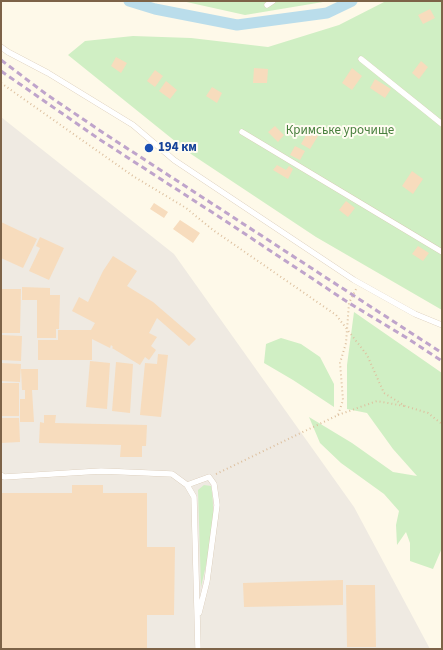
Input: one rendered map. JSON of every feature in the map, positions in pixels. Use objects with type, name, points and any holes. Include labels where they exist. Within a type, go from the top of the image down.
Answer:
[{"type":"lane","points":[[267,5],[273,1]]},
{"type":"lane","points":[[1,47],[48,73],[133,125],[174,160],[358,283],[415,314],[442,325]]},
{"type":"lane","points":[[361,59],[442,124]]},
{"type":"lane","points":[[242,132],[442,252]]},
{"type":"lane","points":[[1,475],[4,477],[101,471],[172,474],[187,485],[194,497],[198,649]]},
{"type":"lane","points":[[187,485],[209,477],[214,484],[217,505],[207,581],[197,621]]},
{"type":"path","points":[[1,83],[133,176],[186,208],[213,230],[336,315],[367,355],[384,393],[404,406]]},
{"type":"path","points":[[338,415],[343,400],[340,364],[346,343],[348,303],[355,293],[358,283]]},
{"type":"path","points":[[209,477],[338,415],[377,401],[404,406],[428,414],[442,424]]},
{"type":"shaded area","points":[[1,117],[174,254],[354,507],[430,649],[1,649]]},
{"type":"green space","points":[[182,1],[329,1],[245,15]]},
{"type":"green space","name":"Кримське урочище","points":[[386,1],[442,1],[442,310],[316,237],[191,154],[68,55],[85,41],[133,36],[191,38],[268,47],[339,25]]},
{"type":"green space","points":[[354,312],[442,373],[442,548],[433,569],[410,561],[410,543],[406,532],[397,545],[396,525],[399,511],[384,494],[341,463],[320,443],[309,417],[352,443],[393,472],[417,476],[393,449],[367,413],[347,409],[347,365]]},
{"type":"green space","points":[[281,338],[301,344],[320,357],[334,384],[334,407],[264,363],[266,344]]},
{"type":"green space","points":[[204,485],[211,486],[213,498],[213,524],[201,587],[198,490]]},
{"type":"building","points":[[430,9],[435,18],[423,24],[418,15]]},
{"type":"building","points":[[116,57],[127,63],[121,73],[111,66]]},
{"type":"building","points":[[421,61],[428,67],[419,79],[412,73]]},
{"type":"building","points":[[254,68],[268,69],[267,83],[253,83]]},
{"type":"building","points":[[352,68],[362,76],[352,90],[342,83]]},
{"type":"building","points":[[155,70],[163,76],[155,87],[147,81]]},
{"type":"building","points":[[375,79],[391,89],[385,98],[370,88]]},
{"type":"building","points":[[166,81],[177,90],[170,99],[159,91]]},
{"type":"building","points":[[212,87],[222,93],[217,103],[206,96]]},
{"type":"building","points":[[275,126],[284,135],[278,142],[268,132]]},
{"type":"building","points":[[309,130],[318,136],[310,149],[301,144]]},
{"type":"building","points":[[295,146],[305,151],[300,160],[290,155]]},
{"type":"building","points":[[277,165],[286,170],[289,166],[293,169],[288,179],[273,170]]},
{"type":"building","points":[[412,171],[423,179],[413,194],[402,186]]},
{"type":"building","points":[[346,201],[355,208],[348,217],[339,210]]},
{"type":"building","points":[[154,203],[168,212],[164,218],[150,209]]},
{"type":"building","points":[[180,220],[200,233],[193,243],[173,229]]},
{"type":"building","points":[[1,222],[37,239],[23,268],[1,258]]},
{"type":"building","points":[[40,237],[64,248],[49,280],[29,271],[40,248],[36,246]]},
{"type":"building","points":[[418,246],[429,253],[423,261],[412,254]]},
{"type":"building","points":[[113,256],[137,271],[127,286],[153,302],[196,339],[189,346],[157,318],[149,333],[157,337],[151,346],[156,350],[149,360],[145,357],[140,365],[112,348],[113,347],[111,345],[110,348],[92,339],[92,360],[38,360],[38,340],[58,340],[58,330],[91,330],[95,323],[72,311],[79,297],[88,302],[103,271]]},
{"type":"building","points":[[22,287],[50,288],[50,295],[60,295],[59,329],[56,329],[56,338],[37,338],[37,300],[22,300]]},
{"type":"building","points":[[1,289],[21,289],[20,333],[1,333]]},
{"type":"building","points":[[1,335],[22,336],[21,361],[1,360]]},
{"type":"building","points":[[158,354],[168,355],[161,417],[140,415],[145,363],[157,364]]},
{"type":"building","points":[[90,361],[110,363],[107,409],[86,407]]},
{"type":"building","points":[[116,362],[133,364],[130,413],[112,411]]},
{"type":"building","points":[[1,363],[21,364],[20,382],[1,381]]},
{"type":"building","points":[[21,369],[38,369],[38,390],[32,390],[34,422],[20,422],[20,399],[25,399],[25,390],[22,390]]},
{"type":"building","points":[[1,383],[19,383],[19,416],[1,416]]},
{"type":"building","points":[[44,415],[56,415],[55,423],[147,425],[146,446],[142,446],[142,457],[120,457],[121,445],[39,443],[40,422],[44,423]]},
{"type":"building","points":[[1,418],[19,418],[20,442],[1,443]]},
{"type":"building","points":[[72,485],[103,485],[103,493],[147,493],[147,547],[175,547],[174,615],[147,615],[147,649],[1,649],[1,493],[72,493]]},
{"type":"building","points":[[343,580],[343,605],[244,607],[243,583]]},
{"type":"building","points":[[346,585],[375,585],[376,647],[347,647]]},
{"type":"waterway","points":[[129,1],[155,9],[237,25],[327,13],[352,1]]},
{"type":"railway","points":[[1,60],[46,94],[102,132],[442,353]]},
{"type":"railway","points":[[1,71],[99,139],[349,303],[442,361]]},
{"type":"place","name":"194 км","points":[[149,148]]}]
